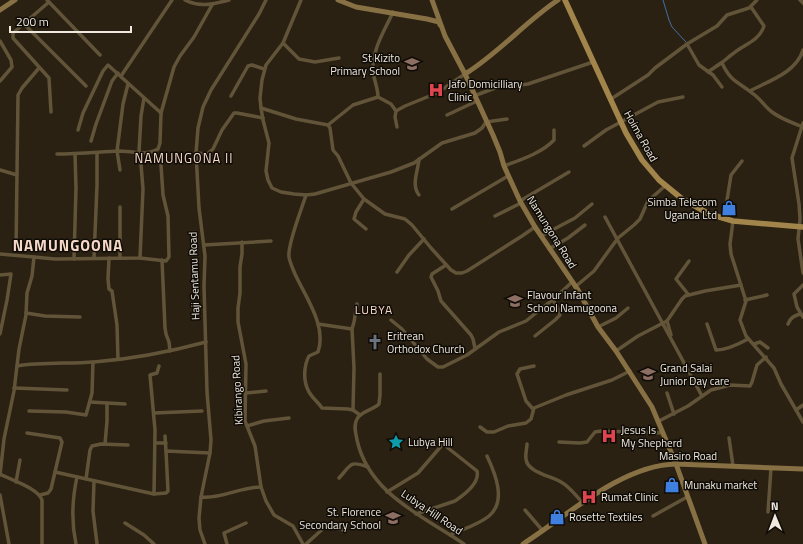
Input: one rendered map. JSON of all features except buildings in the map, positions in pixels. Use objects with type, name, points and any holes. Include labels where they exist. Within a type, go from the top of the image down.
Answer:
[{"type":"main road","name":"Hoima Road","points":[[565,0],[621,122],[642,160],[653,174],[666,186],[700,210],[709,214],[733,221],[801,227]]},
{"type":"street","points":[[0,10],[15,0]]},
{"type":"street","points":[[91,141],[112,82],[119,75],[172,0]]},
{"type":"street","points":[[185,0],[196,4],[212,5],[229,0]]},
{"type":"street","name":"Haji Sentamu Road","points":[[205,544],[199,523],[201,497],[210,453],[211,440],[207,392],[204,245],[199,208],[196,153],[198,124],[206,98],[259,14],[266,0]]},
{"type":"street","points":[[301,0],[283,43],[264,69],[260,91],[261,108],[269,140],[266,171],[270,184],[276,190],[306,195],[319,193],[392,172],[419,159],[442,143],[475,133],[482,128],[486,122],[507,119]]},
{"type":"street","points":[[338,0],[356,7],[393,12],[427,19],[439,22],[441,25]]},
{"type":"street","name":"Namungona Road","points":[[432,0],[454,56],[465,74],[500,152],[508,176],[521,202],[535,227],[574,285],[598,327],[630,371],[659,421],[676,464],[703,543]]},
{"type":"street","points":[[396,111],[437,93],[490,57],[558,0]]},
{"type":"street","points":[[611,99],[648,75],[687,44],[717,26],[727,14],[751,7],[757,0]]},
{"type":"street","points":[[800,0],[803,3]]},
{"type":"street","points":[[51,112],[49,78],[13,38],[13,33],[48,1],[100,55]]},
{"type":"street","points":[[57,154],[117,151],[154,152],[158,149],[160,143],[161,113],[174,67],[194,37],[212,5]]},
{"type":"street","points":[[708,72],[757,38],[764,28],[751,7]]},
{"type":"street","points":[[378,97],[373,71],[373,60],[377,43],[393,12]]},
{"type":"street","points":[[24,24],[86,86]]},
{"type":"street","points":[[0,41],[11,60],[12,67],[0,81]]},
{"type":"street","points":[[283,43],[299,59],[315,62],[339,58]]},
{"type":"street","points":[[687,44],[699,65],[713,75],[722,87]]},
{"type":"street","points":[[750,91],[784,74],[800,56],[803,50]]},
{"type":"street","points":[[447,115],[500,86],[528,84],[593,62]]},
{"type":"street","points":[[722,63],[726,72],[732,78],[750,91],[773,113],[803,126],[792,158],[799,204],[801,227],[798,239],[803,273]]},
{"type":"street","points":[[78,130],[83,113],[103,71],[108,65],[161,113]]},
{"type":"street","points":[[231,96],[248,66],[252,65],[264,69]]},
{"type":"street","points":[[16,250],[18,95],[22,88],[40,68]]},
{"type":"street","points":[[120,170],[117,151],[123,104],[128,84]]},
{"type":"street","points":[[261,108],[296,119],[328,125],[354,105],[378,97],[389,102],[396,111],[395,117],[397,127]]},
{"type":"street","points":[[584,146],[621,122],[658,102],[683,97]]},
{"type":"street","points":[[140,258],[142,188],[140,116],[144,98]]},
{"type":"street","points":[[196,153],[207,154],[216,146],[222,130],[234,113],[263,118]]},
{"type":"street","points":[[328,125],[331,130],[332,148],[338,156],[351,183],[364,199],[385,214],[408,221],[446,265],[456,273],[462,273],[535,227]]},
{"type":"street","points":[[504,166],[526,158],[554,140],[554,130]]},
{"type":"street","points":[[94,258],[97,153]]},
{"type":"street","points":[[74,259],[76,188],[75,154]]},
{"type":"street","points":[[419,159],[415,184],[415,189],[419,195]]},
{"type":"street","points":[[724,219],[731,174],[742,161]]},
{"type":"street","points":[[0,254],[74,259],[140,258],[167,260],[169,257],[170,232],[168,212],[163,195],[160,165]]},
{"type":"street","points":[[0,170],[17,175]]},
{"type":"street","points":[[495,216],[521,202],[569,172]]},
{"type":"street","points":[[452,209],[508,176]]},
{"type":"street","points":[[391,320],[402,329],[427,359],[438,367],[446,366],[499,332],[526,321],[594,271],[618,238],[634,226],[640,219],[648,201],[666,186]]},
{"type":"street","points":[[306,195],[288,256],[316,316],[318,324],[320,341],[319,351],[308,357],[305,370],[308,391],[322,409],[340,408],[352,410],[360,415],[379,404],[380,374]]},
{"type":"street","points":[[364,199],[354,218],[355,221],[366,229]]},
{"type":"street","points":[[541,236],[565,224],[592,204]]},
{"type":"street","points":[[120,207],[120,258]]},
{"type":"street","points":[[605,217],[702,396]]},
{"type":"street","points":[[733,221],[730,244],[731,254],[745,300],[740,320],[748,339],[766,357],[774,368],[781,384],[803,422]]},
{"type":"street","points":[[549,248],[568,238],[585,225]]},
{"type":"street","points":[[397,272],[409,255],[424,239]]},
{"type":"street","points":[[204,245],[271,241]]},
{"type":"street","name":"Kibirango Road","points":[[242,242],[238,322],[246,364],[245,414],[247,426],[255,446],[261,487],[266,501],[274,515],[293,526],[303,544]]},
{"type":"street","points":[[34,257],[14,388],[5,433],[0,474],[40,495],[42,500],[42,544]]},
{"type":"street","points":[[109,258],[108,279],[109,289],[112,291],[117,325],[118,359]]},
{"type":"street","points":[[162,260],[165,328],[166,334],[169,338],[170,351]]},
{"type":"street","points":[[688,294],[676,280],[689,261]]},
{"type":"street","points":[[446,265],[432,274],[431,277],[438,291],[441,302],[471,335],[475,348]]},
{"type":"street","points":[[0,275],[11,274],[0,334]]},
{"type":"street","points":[[616,351],[638,336],[667,321],[682,299],[688,294],[741,285]]},
{"type":"street","points":[[788,324],[793,317],[802,315],[794,294],[803,285]]},
{"type":"street","points":[[745,300],[767,295]]},
{"type":"street","points":[[535,336],[560,315],[559,310],[553,300]]},
{"type":"street","points":[[352,410],[354,368],[352,328],[357,304]]},
{"type":"street","points":[[598,327],[616,318],[628,308]]},
{"type":"street","points":[[26,314],[80,317]]},
{"type":"street","points":[[667,321],[672,337]]},
{"type":"street","points":[[318,324],[352,328]]},
{"type":"street","points":[[707,324],[716,350],[721,350],[748,339]]},
{"type":"street","points":[[17,366],[30,364],[93,362],[136,357],[170,351],[206,342]]},
{"type":"street","points":[[754,344],[760,342],[768,348]]},
{"type":"street","points":[[659,421],[674,414],[711,390],[725,386],[750,386],[757,365],[766,357]]},
{"type":"street","points":[[29,411],[87,414],[90,402],[93,362]]},
{"type":"street","points":[[154,494],[154,412],[150,375],[157,373],[159,366]]},
{"type":"street","points":[[480,427],[487,432],[490,432],[508,426],[526,424],[532,417],[533,409],[526,401],[517,374],[520,369],[534,366]]},
{"type":"street","points":[[533,409],[566,395],[612,380],[630,371]]},
{"type":"street","points":[[14,388],[67,390]]},
{"type":"street","points":[[246,394],[266,391]]},
{"type":"street","points":[[667,393],[674,414]]},
{"type":"street","points":[[90,402],[125,404]]},
{"type":"street","points":[[105,444],[107,403]]},
{"type":"street","points":[[796,410],[803,405]]},
{"type":"street","points":[[154,412],[202,411]]},
{"type":"street","name":"Lubya Hill Road","points":[[360,415],[356,422],[356,433],[362,456],[368,467],[387,492],[416,514],[464,544]]},
{"type":"street","points":[[247,426],[264,421],[289,418]]},
{"type":"street","points":[[559,442],[587,442],[595,432],[601,431],[663,432]]},
{"type":"street","points":[[0,432],[5,433]]},
{"type":"street","points":[[27,433],[60,438],[61,440],[50,491],[40,495]]},
{"type":"street","points":[[55,472],[154,494],[166,493],[168,491],[166,436]]},
{"type":"street","points":[[729,438],[733,466]]},
{"type":"street","points":[[86,479],[91,448],[94,445],[128,444]]},
{"type":"street","points":[[155,444],[166,444]]},
{"type":"street","points":[[387,492],[418,473],[443,444],[477,470],[478,475],[474,482],[460,498],[416,514]]},
{"type":"street","points":[[527,444],[526,459],[530,467],[561,482],[583,503]]},
{"type":"street","points":[[166,451],[210,453]]},
{"type":"street","points":[[450,534],[480,522],[490,515],[496,508],[498,494],[497,483],[495,473],[487,456]]},
{"type":"street","points":[[16,482],[20,460]]},
{"type":"street","points":[[339,478],[353,463],[368,467]]},
{"type":"street","name":"Masiro Road","points":[[523,544],[612,484],[636,472],[661,465],[676,464],[803,469]]},
{"type":"street","points":[[768,512],[771,468]]},
{"type":"street","points":[[76,544],[72,519],[73,497],[77,477]]},
{"type":"street","points":[[94,481],[93,511],[97,544]]},
{"type":"street","points":[[201,497],[220,497],[244,488],[261,487]]},
{"type":"street","points":[[0,495],[9,544]]},
{"type":"street","points":[[653,516],[687,497]]},
{"type":"street","points":[[525,510],[543,531]]},
{"type":"street","points":[[125,523],[144,535],[154,544]]},
{"type":"street","points":[[227,544],[224,533],[246,523]]},
{"type":"street","points":[[306,544],[326,526],[344,530]]},
{"type":"waterway","points":[[663,0],[672,27],[686,42]]},
{"type":"place","name":"St Kizito Primary School","points":[[412,64]]},
{"type":"place","name":"Jafo Domicilliary Clinic","points":[[436,90]]},
{"type":"place","name":"Simba Telecom Uganda Ltd","points":[[729,208]]},
{"type":"place","name":"Flavour Infant School Namugoona","points":[[515,301]]},
{"type":"place","name":"Eritrean Orthodox Church","points":[[375,342]]},
{"type":"place","name":"Grand Salai Junior Day care","points":[[648,374]]},
{"type":"place","name":"Jesus Is My Shepherd","points":[[609,436]]},
{"type":"place","name":"Lubya Hill","points":[[396,442]]},
{"type":"place","name":"Munaku market","points":[[672,485]]},
{"type":"place","name":"Rumat Clinic","points":[[589,497]]},
{"type":"place","name":"Rosette Textiles","points":[[557,517]]},
{"type":"place","name":"St. Florence Secondary School","points":[[393,518]]},
{"type":"district","name":"NAMUNGONA II","points":[[184,158]]},
{"type":"district","name":"NAMUNGOONA","points":[[68,245]]},
{"type":"district","name":"LUBYA","points":[[374,309]]}]
